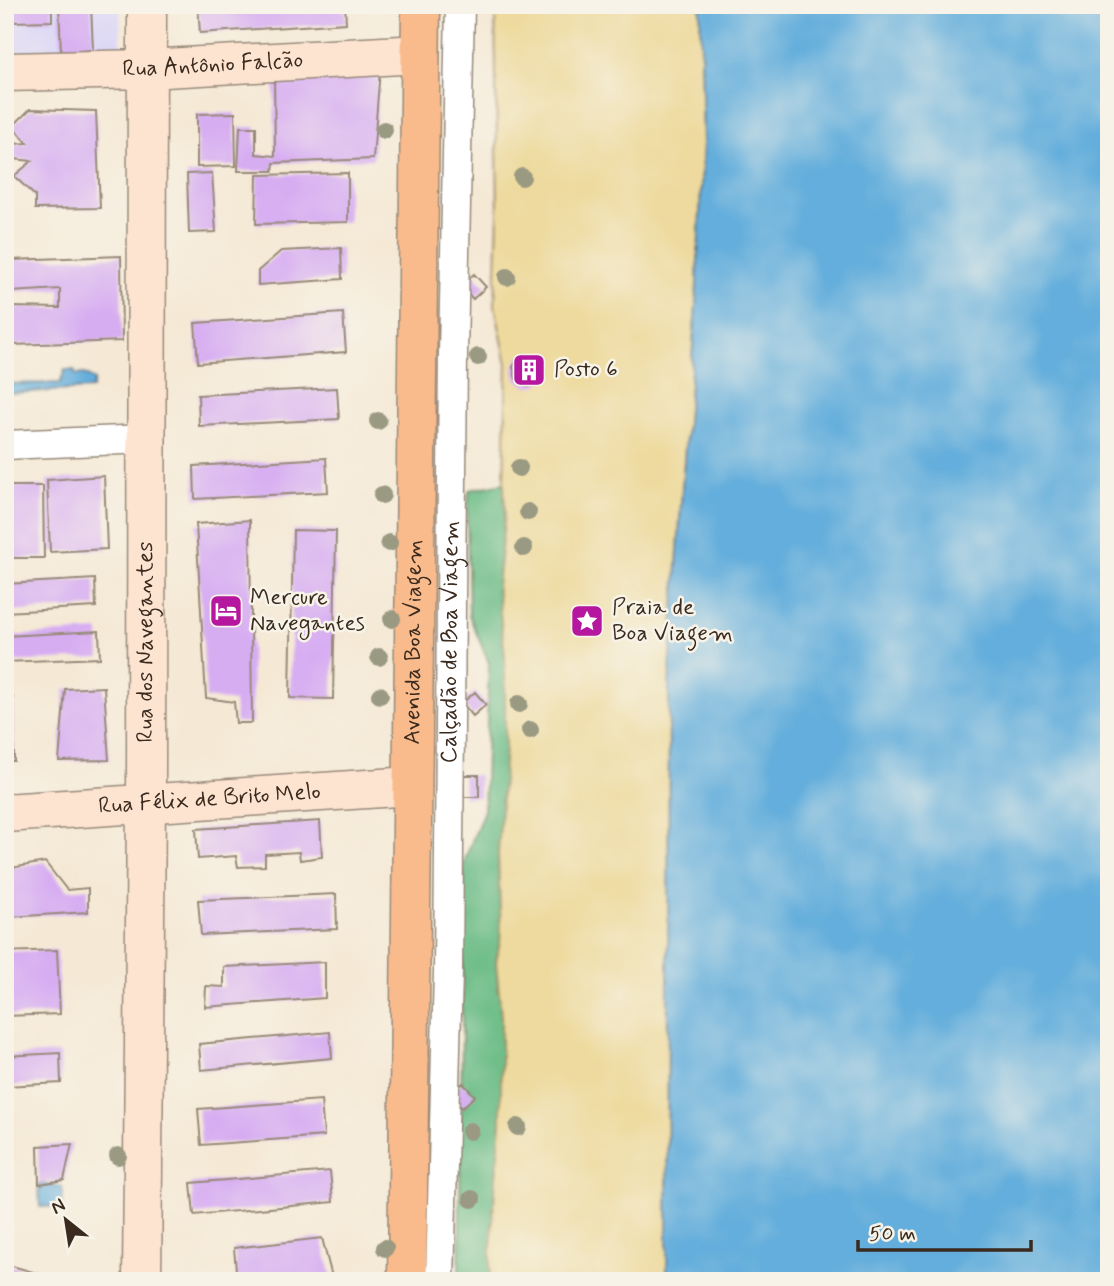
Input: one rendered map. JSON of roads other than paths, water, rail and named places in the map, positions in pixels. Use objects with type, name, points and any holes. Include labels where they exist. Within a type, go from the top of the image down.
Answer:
[{"type":"main road","name":"Rua dos Navegantes","points":[[142,1281],[146,804],[147,5]]},
{"type":"main road","name":"Avenida Boa Viagem","points":[[407,1281],[421,5]]},
{"type":"main road","name":"Rua Antônio Falcão","points":[[5,72],[147,69],[420,54]]},
{"type":"main road","name":"Rua Félix de Brito Melo","points":[[5,813],[412,786]]},
{"type":"street","name":"Calçadão de Boa Viagem","points":[[440,1281],[448,971],[453,367],[460,5]]},
{"type":"street","points":[[5,445],[146,439]]},
{"type":"water","points":[[700,5],[1109,5],[1109,1281],[667,1281],[669,687],[696,306],[703,143]]},
{"type":"water","points":[[65,370],[74,370],[76,375],[84,374],[94,380],[92,389],[7,393],[6,384],[60,383]]},
{"type":"water","points":[[39,1184],[62,1187],[63,1206],[40,1207]]},
{"type":"place","name":"Posto 6","points":[[529,370]]},
{"type":"place","name":"Mercure Navegantes","points":[[226,611]]},
{"type":"place","name":"Praia de Boa Viagem","points":[[587,621]]}]
